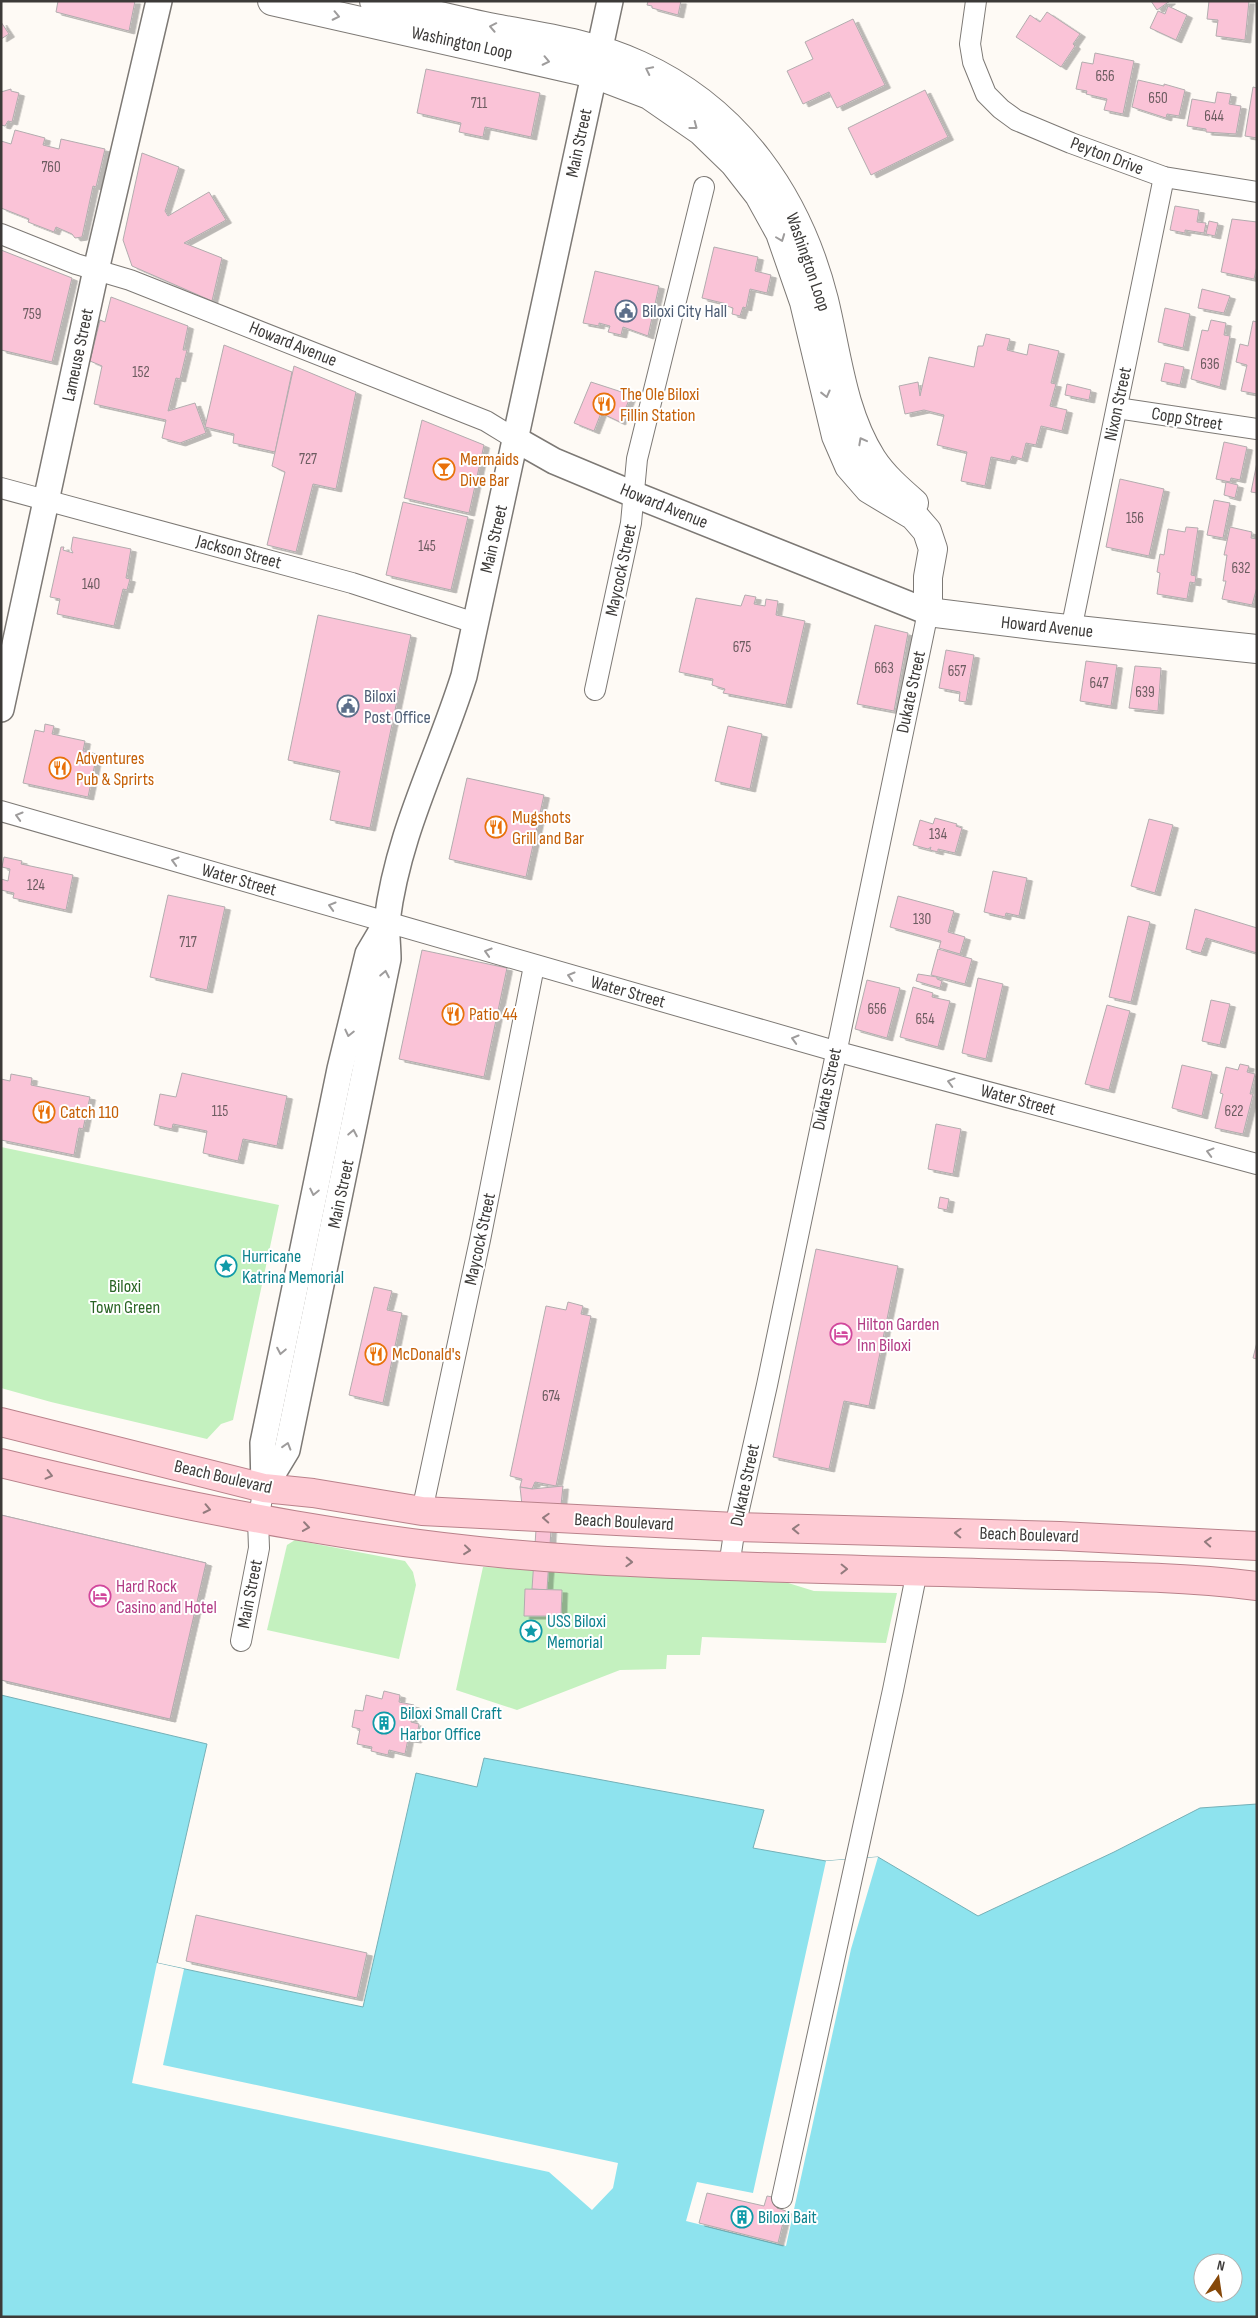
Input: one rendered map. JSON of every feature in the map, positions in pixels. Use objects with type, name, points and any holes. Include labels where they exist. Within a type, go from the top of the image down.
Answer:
[{"type":"main road","name":"Washington Loop","points":[[272,1],[382,10],[596,62],[640,65],[669,80],[711,110],[743,141],[766,168],[789,206],[801,233],[814,300]]},
{"type":"main road","name":"Washington Loop","points":[[596,62],[671,108],[701,131],[734,163],[759,195],[814,300]]},
{"type":"main road","points":[[814,300],[836,436],[849,466],[869,489],[914,516],[927,532],[933,549],[928,577],[928,612]]},
{"type":"main road","name":"Howard Avenue","points":[[928,612],[1071,630],[1257,649]]},
{"type":"main road","name":"Beach Boulevard","points":[[1,1422],[264,1488],[313,1493],[422,1511],[735,1527],[1060,1536],[1257,1546]]},
{"type":"main road","name":"Beach Boulevard","points":[[1,1463],[101,1487],[258,1520],[448,1548],[520,1556],[729,1566],[1118,1577],[1227,1582],[1257,1586]]},
{"type":"street","name":"Lameuse Street","points":[[1,710],[45,499],[96,270],[159,1]]},
{"type":"street","name":"Main Street","points":[[241,1641],[259,1548],[258,1520],[264,1488],[287,1450],[388,959],[387,922],[410,820],[454,707],[464,676],[517,440],[610,1]]},
{"type":"street","name":"Peyton Drive","points":[[976,1],[970,44],[973,62],[986,94],[1001,109],[1016,120],[1164,177],[1257,192]]},
{"type":"street","name":"Nixon Street","points":[[1071,630],[1164,177]]},
{"type":"street","name":"Maycock Street","points":[[595,690],[632,523],[637,460],[704,186]]},
{"type":"street","name":"Howard Avenue","points":[[1,234],[76,264],[130,280],[486,421],[554,461],[928,612]]},
{"type":"street","name":"Copp Street","points":[[1118,408],[1257,430]]},
{"type":"street","name":"Jackson Street","points":[[1,488],[352,583],[475,622]]},
{"type":"street","name":"Dukate Street","points":[[729,1566],[735,1527],[767,1385],[835,1051],[928,612]]},
{"type":"street","name":"Water Street","points":[[1,811],[534,966],[835,1051],[1257,1164]]},
{"type":"street","name":"Maycock Street","points":[[422,1511],[480,1240],[534,966]]},
{"type":"street","points":[[782,2198],[894,1690],[916,1571]]},
{"type":"green space","name":"Biloxi Town Green","points":[[1,1147],[279,1205],[233,1420],[221,1424],[207,1439],[51,1402],[1,1388]]},
{"type":"green space","points":[[295,1540],[405,1561],[413,1572],[416,1585],[399,1659],[267,1630],[287,1545]]},
{"type":"green space","points":[[483,1567],[772,1578],[814,1591],[897,1593],[886,1643],[702,1637],[700,1655],[667,1655],[666,1669],[620,1670],[517,1710],[456,1690]]},
{"type":"water","points":[[1,1695],[207,1744],[157,1963],[363,2007],[416,1773],[477,1787],[484,1758],[764,1810],[753,1848],[826,1861],[878,1857],[978,1916],[1114,1852],[1200,1808],[1257,1804],[1257,2317],[1,2317]]},
{"type":"pier","points":[[878,1857],[851,1949],[786,2246],[686,2221],[697,2182],[753,2193],[826,1861]]},
{"type":"pier","points":[[157,1963],[184,1969],[163,2065],[618,2163],[613,2188],[592,2210],[549,2172],[132,2083]]},
{"type":"building","points":[[58,1],[135,1],[129,31],[56,12]]},
{"type":"building","points":[[648,1],[681,1],[678,15],[652,8],[652,6],[647,5]]},
{"type":"building","points":[[1151,1],[1170,1],[1157,10]]},
{"type":"building","points":[[1209,1],[1249,1],[1245,40],[1216,36],[1218,20],[1207,19]]},
{"type":"building","points":[[1168,6],[1187,15],[1176,40],[1150,28],[1158,11],[1165,14]]},
{"type":"building","points":[[1047,12],[1080,34],[1073,44],[1075,46],[1061,67],[1016,37],[1030,15],[1040,22]]},
{"type":"building","points":[[853,19],[885,85],[837,108],[829,92],[803,104],[787,71],[813,59],[805,42]]},
{"type":"building","points":[[1,22],[9,34],[1,39]]},
{"type":"building","points":[[1095,53],[1134,61],[1123,114],[1104,110],[1107,99],[1086,94],[1087,91],[1076,89],[1082,62],[1093,64]]},
{"type":"building","points":[[426,69],[540,93],[531,137],[485,127],[483,137],[459,132],[461,123],[417,113]]},
{"type":"building","points":[[1138,80],[1185,90],[1179,116],[1167,114],[1166,118],[1132,107]]},
{"type":"building","points":[[1253,87],[1257,88],[1257,138],[1245,136]]},
{"type":"building","points":[[11,89],[11,91],[19,93],[12,122],[8,121],[5,126],[1,125],[1,92]]},
{"type":"building","points":[[925,90],[948,137],[871,175],[848,128]]},
{"type":"building","points":[[1217,92],[1231,94],[1229,104],[1241,106],[1236,134],[1206,132],[1206,129],[1187,126],[1192,99],[1215,103]]},
{"type":"building","points":[[15,130],[45,138],[43,145],[59,149],[61,139],[105,149],[96,187],[93,186],[82,237],[75,238],[72,234],[56,227],[54,232],[28,222],[29,219],[1,208],[1,141],[11,144]]},
{"type":"building","points":[[142,153],[179,167],[165,211],[168,216],[209,192],[226,220],[184,243],[222,258],[212,301],[132,266],[123,240]]},
{"type":"building","points":[[1175,206],[1199,210],[1197,222],[1206,223],[1204,233],[1185,230],[1185,233],[1170,230]]},
{"type":"building","points":[[1232,219],[1257,222],[1257,266],[1254,279],[1221,272]]},
{"type":"building","points":[[1209,221],[1218,223],[1215,236],[1206,234]]},
{"type":"building","points":[[714,247],[758,257],[755,271],[771,275],[767,293],[750,289],[746,308],[743,307],[740,316],[732,314],[733,308],[727,306],[727,304],[702,298]]},
{"type":"building","points":[[1,250],[72,278],[52,362],[1,350]]},
{"type":"building","points":[[595,271],[659,286],[648,336],[623,327],[621,335],[608,332],[610,326],[599,323],[599,326],[583,323]]},
{"type":"building","points":[[1202,289],[1230,296],[1224,313],[1198,308]]},
{"type":"building","points":[[111,297],[188,326],[183,350],[187,350],[180,379],[176,378],[168,411],[195,403],[206,433],[180,443],[162,438],[166,420],[94,404],[102,366],[90,361],[100,320],[105,322]]},
{"type":"building","points":[[1165,308],[1190,314],[1183,348],[1158,342]]},
{"type":"building","points":[[1211,320],[1226,323],[1224,335],[1230,336],[1220,387],[1191,379],[1202,330],[1208,331]]},
{"type":"building","points":[[1253,321],[1257,322],[1257,394],[1241,391],[1247,365],[1236,362],[1240,344],[1248,346]]},
{"type":"building","points":[[986,334],[1010,339],[1007,350],[1027,355],[1029,344],[1059,351],[1051,383],[1056,384],[1050,406],[1067,410],[1062,431],[1041,426],[1036,445],[1026,443],[1022,459],[1012,456],[1010,461],[991,457],[985,486],[961,481],[967,452],[937,445],[944,415],[924,410],[905,414],[899,386],[918,382],[920,396],[929,357],[974,367],[978,346],[983,346]]},
{"type":"building","points":[[224,345],[292,372],[275,452],[233,443],[234,434],[205,427]]},
{"type":"building","points":[[1165,363],[1184,367],[1180,385],[1161,381]]},
{"type":"building","points":[[294,366],[356,392],[336,489],[313,484],[296,552],[267,545],[285,472],[272,466]]},
{"type":"building","name":"The Ole Biloxi Fillin Station","points":[[591,382],[631,395],[620,422],[601,413],[594,431],[574,423]]},
{"type":"building","points":[[1067,384],[1091,390],[1089,400],[1065,395]]},
{"type":"building","points":[[422,420],[484,445],[469,513],[404,498]]},
{"type":"building","points":[[1224,442],[1247,447],[1240,480],[1231,478],[1230,482],[1216,479]]},
{"type":"building","points":[[1257,462],[1257,493],[1251,492]]},
{"type":"building","points":[[1120,479],[1164,489],[1149,556],[1106,547]]},
{"type":"building","points":[[1226,482],[1238,485],[1235,498],[1224,495]]},
{"type":"building","points":[[1214,500],[1230,503],[1223,538],[1207,535]]},
{"type":"building","points":[[403,502],[468,517],[451,590],[386,575]]},
{"type":"building","points":[[1186,527],[1198,528],[1191,575],[1196,576],[1195,583],[1190,582],[1187,599],[1157,594],[1160,573],[1157,572],[1160,554],[1164,555],[1168,529],[1185,532]]},
{"type":"building","points":[[1230,527],[1252,532],[1251,538],[1257,539],[1257,587],[1252,605],[1222,599],[1226,581],[1223,581],[1227,555],[1224,555]]},
{"type":"building","points":[[73,537],[131,549],[126,578],[130,579],[127,590],[123,589],[114,626],[57,614],[60,599],[50,597],[61,547],[64,547],[63,550],[73,553],[71,549]]},
{"type":"building","points":[[745,595],[756,597],[754,604],[765,606],[766,599],[778,601],[776,615],[805,621],[786,705],[723,693],[725,689],[712,685],[713,679],[679,672],[696,598],[741,606]]},
{"type":"building","name":"Biloxi Post Office","points":[[318,615],[411,635],[370,828],[330,820],[340,771],[288,760]]},
{"type":"building","points":[[875,625],[908,633],[894,711],[857,704]]},
{"type":"building","points":[[946,650],[974,655],[966,702],[959,701],[960,692],[939,688]]},
{"type":"building","points":[[1086,661],[1117,665],[1111,706],[1080,701]]},
{"type":"building","points":[[1135,666],[1161,668],[1158,711],[1129,708]]},
{"type":"building","name":"Adventures Pub & Sprirts","points":[[45,724],[54,726],[52,734],[85,741],[83,751],[97,754],[88,797],[23,783],[35,730],[44,732]]},
{"type":"building","points":[[728,726],[762,734],[750,789],[715,781]]},
{"type":"building","points":[[467,778],[544,795],[526,877],[449,859]]},
{"type":"building","points":[[935,818],[957,824],[956,826],[962,828],[955,853],[938,849],[938,852],[930,850],[931,847],[928,849],[913,845],[920,820],[933,824]]},
{"type":"building","points":[[1149,819],[1173,825],[1155,893],[1131,886]]},
{"type":"building","points":[[4,857],[22,861],[21,864],[73,875],[66,910],[13,898],[14,893],[1,890],[1,879],[8,881],[10,869],[2,867]]},
{"type":"building","points":[[993,871],[1027,878],[1019,916],[1006,913],[1005,917],[984,912]]},
{"type":"building","points":[[168,895],[225,907],[207,990],[150,977]]},
{"type":"building","points":[[898,896],[954,911],[948,932],[965,937],[960,954],[939,948],[941,941],[890,927]]},
{"type":"building","points":[[1195,909],[1257,928],[1257,953],[1206,938],[1201,953],[1186,949]]},
{"type":"building","points":[[1128,916],[1150,922],[1131,1002],[1109,997]]},
{"type":"building","points":[[938,949],[972,959],[965,984],[931,975]]},
{"type":"building","name":"Patio 44","points":[[422,950],[507,968],[484,1077],[399,1059]]},
{"type":"building","points":[[918,974],[937,977],[937,979],[942,981],[940,988],[916,981]]},
{"type":"building","points":[[978,978],[1003,984],[986,1059],[962,1053]]},
{"type":"building","points":[[867,980],[900,988],[887,1038],[855,1029]]},
{"type":"building","points":[[913,987],[933,993],[932,997],[950,1001],[938,1047],[900,1037]]},
{"type":"building","points":[[1211,1000],[1230,1004],[1220,1045],[1202,1041]]},
{"type":"building","points":[[1107,1005],[1130,1011],[1109,1090],[1085,1084]]},
{"type":"building","points":[[1240,1064],[1249,1066],[1247,1072],[1255,1074],[1250,1094],[1253,1094],[1243,1134],[1215,1128],[1223,1094],[1220,1093],[1226,1067],[1238,1070]]},
{"type":"building","points":[[1182,1065],[1212,1072],[1202,1116],[1172,1108]]},
{"type":"building","points":[[182,1073],[287,1096],[277,1146],[243,1139],[238,1161],[203,1153],[207,1131],[173,1124],[172,1129],[154,1125],[160,1094],[176,1097]]},
{"type":"building","name":"Catch 110","points":[[11,1074],[32,1078],[31,1085],[90,1097],[83,1129],[79,1128],[74,1155],[1,1140],[1,1079],[10,1081]]},
{"type":"building","points":[[936,1124],[961,1129],[953,1174],[928,1169]]},
{"type":"building","points":[[940,1197],[949,1199],[947,1210],[938,1208]]},
{"type":"building","name":"Hilton Garden Inn Biloxi","points":[[816,1249],[898,1266],[869,1406],[844,1401],[829,1469],[773,1457]]},
{"type":"building","name":"McDonald's","points":[[374,1287],[392,1291],[387,1310],[402,1313],[383,1403],[349,1395]]},
{"type":"building","points":[[568,1302],[583,1306],[581,1314],[591,1316],[556,1486],[535,1482],[532,1489],[520,1487],[522,1479],[510,1476],[546,1306],[566,1310]]},
{"type":"building","points":[[1257,1342],[1257,1359],[1253,1358]]},
{"type":"building","points":[[563,1486],[560,1515],[523,1514],[520,1487],[532,1489]]},
{"type":"building","name":"Hard Rock Casino and Hotel","points":[[1,1515],[206,1563],[170,1719],[1,1680]]},
{"type":"building","name":"Hard Rock Casino and Hotel","points":[[1,1515],[206,1563],[170,1719],[1,1680]]},
{"type":"building","points":[[537,1515],[552,1515],[547,1590],[532,1589]]},
{"type":"building","points":[[525,1589],[562,1590],[561,1616],[524,1616]]},
{"type":"building","name":"Biloxi Small Craft Harbor Office","points":[[384,1691],[400,1695],[399,1702],[414,1705],[411,1722],[419,1724],[416,1740],[408,1739],[405,1754],[389,1750],[388,1755],[371,1751],[372,1747],[357,1744],[360,1729],[352,1727],[355,1710],[363,1711],[366,1695],[382,1699]]},
{"type":"building","points":[[196,1915],[367,1953],[357,1998],[186,1961]]},
{"type":"building","name":"Biloxi Bait","points":[[707,2193],[764,2206],[767,2196],[778,2198],[777,2208],[786,2211],[778,2243],[699,2223]]},
{"type":"place","name":"Biloxi City Hall","points":[[626,311]]},
{"type":"place","name":"The Ole Biloxi Fillin Station","points":[[604,404]]},
{"type":"place","name":"Mermaids Dive Bar","points":[[444,469]]},
{"type":"place","name":"Biloxi Post Office","points":[[348,706]]},
{"type":"place","name":"Adventures Pub & Sprirts","points":[[60,768]]},
{"type":"place","name":"Mugshots Grill and Bar","points":[[496,827]]},
{"type":"place","name":"Patio 44","points":[[453,1014]]},
{"type":"place","name":"Catch 110","points":[[44,1112]]},
{"type":"place","name":"Hurricane Katrina Memorial","points":[[226,1266]]},
{"type":"place","name":"Hilton Garden Inn Biloxi","points":[[841,1334]]},
{"type":"place","name":"McDonald's","points":[[376,1354]]},
{"type":"place","name":"Hard Rock Casino and Hotel","points":[[100,1596]]},
{"type":"place","name":"USS Biloxi Memorial","points":[[531,1631]]},
{"type":"place","name":"Biloxi Small Craft Harbor Office","points":[[384,1723]]},
{"type":"place","name":"Biloxi Bait","points":[[742,2217]]}]
